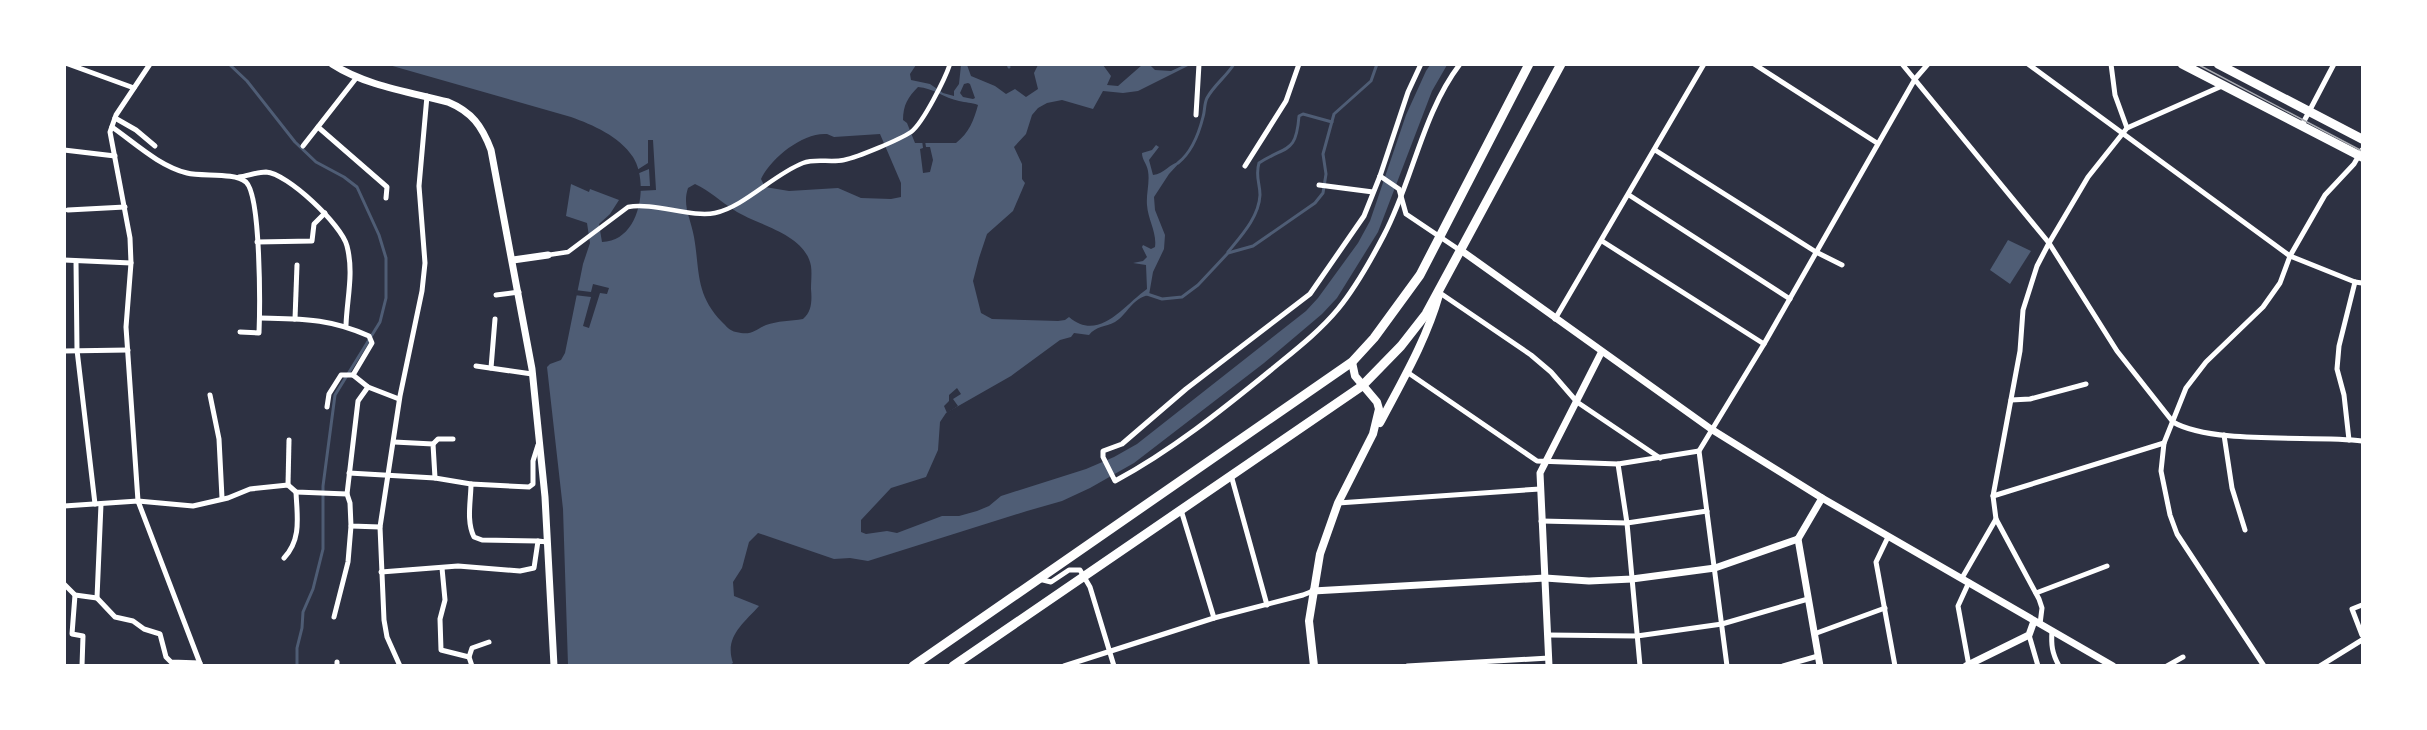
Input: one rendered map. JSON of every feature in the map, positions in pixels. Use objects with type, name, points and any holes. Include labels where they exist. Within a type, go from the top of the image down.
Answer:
[{"type":"main road","points":[[913,666],[1352,362],[1420,275],[1529,64]]},
{"type":"main road","points":[[953,666],[1362,386],[1401,346],[1441,290],[1562,64]]},
{"type":"main road","points":[[2182,64],[2362,154]]},
{"type":"main road","points":[[2218,64],[2362,139]]},
{"type":"main road","points":[[1314,666],[1309,621],[1320,554],[1338,503],[1431,324],[1441,290]]},
{"type":"main road","points":[[1352,362],[1355,376],[1377,402],[1379,410],[1373,434]]},
{"type":"street","points":[[68,64],[134,88]]},
{"type":"street","points":[[64,584],[75,595],[97,598],[116,616],[133,621],[144,629],[160,634],[166,657],[171,662],[200,664],[138,501],[126,327],[131,262],[130,238],[110,132],[115,118],[150,64]]},
{"type":"street","points":[[332,64],[357,77],[461,108],[478,122],[485,133],[491,150],[513,260],[532,374],[545,497],[554,666]]},
{"type":"street","points":[[513,260],[568,252],[631,207],[714,214],[805,162],[814,160],[836,162],[849,159],[912,131],[923,118],[942,85],[950,64]]},
{"type":"street","points":[[1196,115],[1199,64]]},
{"type":"street","points":[[1245,166],[1286,101],[1299,64]]},
{"type":"street","points":[[1421,64],[1408,92],[1364,216],[1310,294],[1186,389],[1122,444],[1103,451],[1103,457],[1115,481],[1135,470],[1225,408],[1302,345],[1338,309],[1384,235],[1401,198],[1441,93],[1460,64]]},
{"type":"street","points":[[1555,319],[1704,64]]},
{"type":"street","points":[[1754,64],[1877,143]]},
{"type":"street","points":[[1902,64],[2049,243],[2117,351],[2173,422],[2182,428],[2224,435],[2362,441]]},
{"type":"street","points":[[1727,666],[1699,451],[1764,344],[1914,79],[1928,64]]},
{"type":"street","points":[[2028,64],[2290,256],[2362,283]]},
{"type":"street","points":[[2111,64],[2115,95],[2127,128]]},
{"type":"street","points":[[2302,125],[2334,64]]},
{"type":"street","points":[[303,146],[357,77]]},
{"type":"street","points":[[1969,582],[1958,606],[1968,665],[2029,635],[2042,608],[1996,519],[1993,496],[2020,351],[2023,310],[2037,266],[2088,177],[2127,128],[2223,85]]},
{"type":"street","points":[[400,666],[386,628],[380,527],[399,399],[414,336],[425,263],[419,186],[427,96]]},
{"type":"street","points":[[115,118],[136,130],[155,146]]},
{"type":"street","points":[[318,127],[375,174],[387,187],[386,198]]},
{"type":"street","points":[[112,128],[139,148],[178,170],[188,173],[237,177],[268,172],[284,180],[325,213],[344,236],[347,247],[351,288],[346,325]]},
{"type":"street","points":[[64,150],[115,156]]},
{"type":"street","points":[[1654,150],[1816,252],[1842,265]]},
{"type":"street","points":[[2264,666],[2177,534],[2170,515],[2161,471],[2164,443],[2187,388],[2206,362],[2263,307],[2280,283],[2290,256],[2325,195],[2362,154]]},
{"type":"street","points":[[1380,176],[1399,189],[1406,214],[1462,251],[1601,353],[1711,429],[1822,498],[2112,666]]},
{"type":"street","points":[[237,177],[245,181],[252,196],[257,242],[260,318],[259,333],[240,332]]},
{"type":"street","points":[[1319,186],[1373,192]]},
{"type":"street","points":[[1629,195],[1790,299]]},
{"type":"street","points":[[68,210],[125,207]]},
{"type":"street","points":[[257,242],[312,241],[314,224],[325,213]]},
{"type":"street","points":[[1602,241],[1764,344]]},
{"type":"street","points":[[64,260],[131,262]]},
{"type":"street","points":[[76,261],[77,350],[98,504],[97,598]]},
{"type":"street","points":[[295,319],[297,265]]},
{"type":"street","points":[[2349,440],[2344,395],[2337,369],[2339,346],[2355,282]]},
{"type":"street","points":[[1441,290],[1531,355],[1551,372],[1577,402],[1660,458]]},
{"type":"street","points":[[496,295],[519,292]]},
{"type":"street","points":[[260,318],[329,321],[346,325],[369,336],[372,343],[353,375]]},
{"type":"street","points":[[491,368],[495,319]]},
{"type":"street","points":[[64,351],[128,350]]},
{"type":"street","points":[[1407,666],[1549,662],[1540,473],[1601,353]]},
{"type":"street","points":[[476,366],[532,374]]},
{"type":"street","points":[[1407,372],[1537,461],[1618,464],[1699,451]]},
{"type":"street","points":[[327,407],[329,394],[341,375],[353,375],[368,387],[399,399]]},
{"type":"street","points":[[2011,400],[2030,399],[2085,384]]},
{"type":"street","points":[[334,617],[348,562],[351,526],[350,503],[347,494],[358,401],[368,387]]},
{"type":"street","points":[[210,395],[219,439],[222,498]]},
{"type":"street","points":[[2224,435],[2232,488],[2245,530]]},
{"type":"street","points":[[394,442],[432,444],[438,439],[453,439]]},
{"type":"street","points":[[288,485],[289,440]]},
{"type":"street","points":[[1993,496],[2164,443]]},
{"type":"street","points":[[432,444],[435,478]]},
{"type":"street","points":[[349,473],[529,487],[533,484],[533,461],[538,445]]},
{"type":"street","points":[[1618,464],[1627,523],[1640,666]]},
{"type":"street","points":[[1231,476],[1267,605]]},
{"type":"street","points":[[471,484],[470,518],[474,537],[482,540],[547,542]]},
{"type":"street","points":[[64,506],[138,501],[192,506],[228,498],[250,489],[288,485],[296,492],[347,494]]},
{"type":"street","points":[[1338,503],[1540,489]]},
{"type":"street","points":[[284,558],[292,550],[298,531],[296,492]]},
{"type":"street","points":[[1064,666],[1214,618],[1313,591],[1545,578],[1589,581],[1632,579],[1715,568],[1798,538],[1822,498]]},
{"type":"street","points":[[1181,510],[1214,618]]},
{"type":"street","points":[[1541,521],[1627,523],[1707,511]]},
{"type":"street","points":[[1962,578],[1996,519]]},
{"type":"street","points":[[351,526],[380,527]]},
{"type":"street","points":[[1888,537],[1876,562],[1895,666]]},
{"type":"street","points":[[1798,538],[1820,666]]},
{"type":"street","points":[[381,572],[458,566],[520,571],[534,568],[538,541]]},
{"type":"street","points":[[2036,593],[2107,566]]},
{"type":"street","points":[[442,568],[445,600],[440,620],[441,650],[470,657]]},
{"type":"street","points":[[1039,579],[1051,582],[1074,568],[1080,570],[1085,576],[1114,666]]},
{"type":"street","points":[[75,595],[72,634],[83,636],[82,666]]},
{"type":"street","points":[[1548,635],[1637,636],[1722,624],[1808,598]]},
{"type":"street","points":[[2362,605],[2352,609],[2362,635]]},
{"type":"street","points":[[1814,634],[1885,608]]},
{"type":"street","points":[[2052,631],[2053,656],[2059,666]]},
{"type":"street","points":[[2029,635],[2038,666]]},
{"type":"street","points":[[2320,666],[2362,640]]},
{"type":"street","points":[[472,666],[470,657],[472,648],[489,642]]},
{"type":"street","points":[[1783,666],[1818,656]]},
{"type":"street","points":[[2167,666],[2183,657]]},
{"type":"water","points":[[389,65],[916,65],[910,74],[911,80],[930,84],[943,93],[954,96],[954,91],[959,84],[961,65],[967,65],[971,76],[995,86],[1006,94],[1015,89],[1026,97],[1038,89],[1034,73],[1038,65],[1103,65],[1111,76],[1107,85],[1118,86],[1142,65],[1150,65],[1155,70],[1171,71],[1184,65],[1190,65],[1138,91],[1123,93],[1103,91],[1093,109],[1062,100],[1047,103],[1032,115],[1026,134],[1014,147],[1022,164],[1022,179],[1025,183],[1013,211],[987,234],[973,281],[981,313],[992,319],[1058,321],[1069,317],[1080,324],[1091,326],[1111,319],[1147,289],[1146,265],[1133,263],[1143,261],[1147,257],[1143,245],[1151,249],[1155,247],[1155,236],[1147,205],[1148,171],[1142,153],[1152,150],[1156,145],[1159,147],[1149,160],[1153,175],[1181,161],[1169,174],[1154,197],[1155,210],[1165,235],[1164,249],[1153,272],[1149,295],[1134,303],[1119,319],[1098,328],[1089,335],[1074,333],[1071,337],[1060,340],[1011,376],[946,413],[940,422],[938,450],[926,477],[891,488],[861,520],[861,532],[866,534],[887,531],[897,533],[942,516],[959,516],[977,511],[989,506],[1001,496],[1086,469],[1114,457],[1137,444],[1306,311],[1358,243],[1370,221],[1406,115],[1426,71],[1430,65],[1447,65],[1432,91],[1378,232],[1337,298],[1322,314],[1264,363],[1134,463],[1062,501],[868,561],[850,558],[834,559],[758,533],[749,542],[742,568],[733,582],[734,596],[759,606],[741,625],[733,638],[731,654],[733,663],[728,666],[568,665],[563,509],[547,367],[561,360],[565,353],[583,264],[590,243],[587,223],[566,216],[571,184],[589,192],[590,189],[619,200],[610,214],[599,224],[602,242],[615,239],[626,232],[633,221],[641,195],[638,168],[627,150],[605,132],[571,117]],"holes":[[[964,84],[970,84],[975,98],[963,97],[960,93]],[[918,87],[954,100],[978,105],[970,126],[956,143],[915,143],[907,123],[903,120],[909,98]],[[818,134],[834,137],[880,134],[901,183],[901,197],[861,198],[838,188],[789,191],[765,187],[761,179],[772,163],[798,142]],[[695,184],[734,210],[778,231],[800,245],[811,266],[811,306],[803,319],[770,324],[746,333],[732,331],[713,312],[700,282],[694,237],[686,207],[688,188]]]},
{"type":"water","points":[[2008,240],[2031,251],[2010,284],[1990,270]]},
{"type":"pier","points":[[648,140],[653,140],[656,190],[638,191],[638,186],[650,186],[649,169],[637,174],[637,170],[648,163]]},
{"type":"pier","points":[[922,140],[925,141],[926,147],[930,147],[933,160],[930,172],[923,173],[920,149],[923,148]]},
{"type":"pier","points":[[593,284],[609,288],[607,294],[600,293],[589,328],[583,326],[591,297],[574,295],[575,290],[591,292]]},
{"type":"pier","points":[[957,388],[961,394],[953,399],[958,406],[947,413],[944,406],[949,401],[949,395]]},
{"type":"waterway","points":[[229,64],[247,81],[295,142],[316,162],[357,187],[379,235],[386,258],[386,298],[380,322],[335,395],[323,486],[323,549],[313,589],[303,612],[297,648],[297,666]]},
{"type":"waterway","points":[[1178,163],[1191,148],[1197,136],[1207,98],[1234,64]]},
{"type":"waterway","points":[[1147,294],[1162,299],[1182,297],[1198,285],[1228,253],[1253,246],[1315,203],[1323,193],[1326,174],[1323,154],[1334,114],[1371,81],[1377,64]]},
{"type":"waterway","points":[[1228,252],[1248,226],[1259,203],[1259,163],[1292,143],[1298,128],[1299,116],[1303,114],[1332,122]]},
{"type":"tram line","points":[[2197,64],[2362,151]]}]
